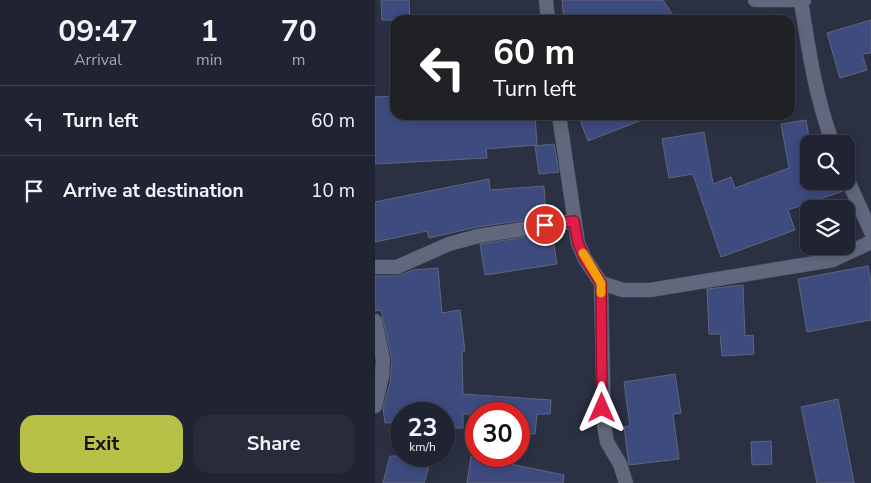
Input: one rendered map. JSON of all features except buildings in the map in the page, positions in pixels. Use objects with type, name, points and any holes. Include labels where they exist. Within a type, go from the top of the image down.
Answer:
[{"type":"street","points":[[546,0],[547,15]]},
{"type":"street","points":[[755,0],[803,0],[813,79],[830,135]]},
{"type":"street","points":[[560,120],[578,243],[585,259],[601,283],[603,425],[607,442],[620,464],[626,483]]},
{"type":"street","points":[[852,190],[871,232]]},
{"type":"street","points":[[375,267],[397,267],[449,244],[478,236],[574,221]]},
{"type":"street","points":[[601,283],[623,290],[650,290],[833,260],[871,242]]},
{"type":"street","points":[[375,320],[383,360],[382,376],[375,406]]},
{"type":"slow traffic","points":[[583,253],[601,283],[601,293]]},
{"type":"route","points":[[545,225],[574,221],[578,243],[585,259],[601,283],[602,408]]}]
